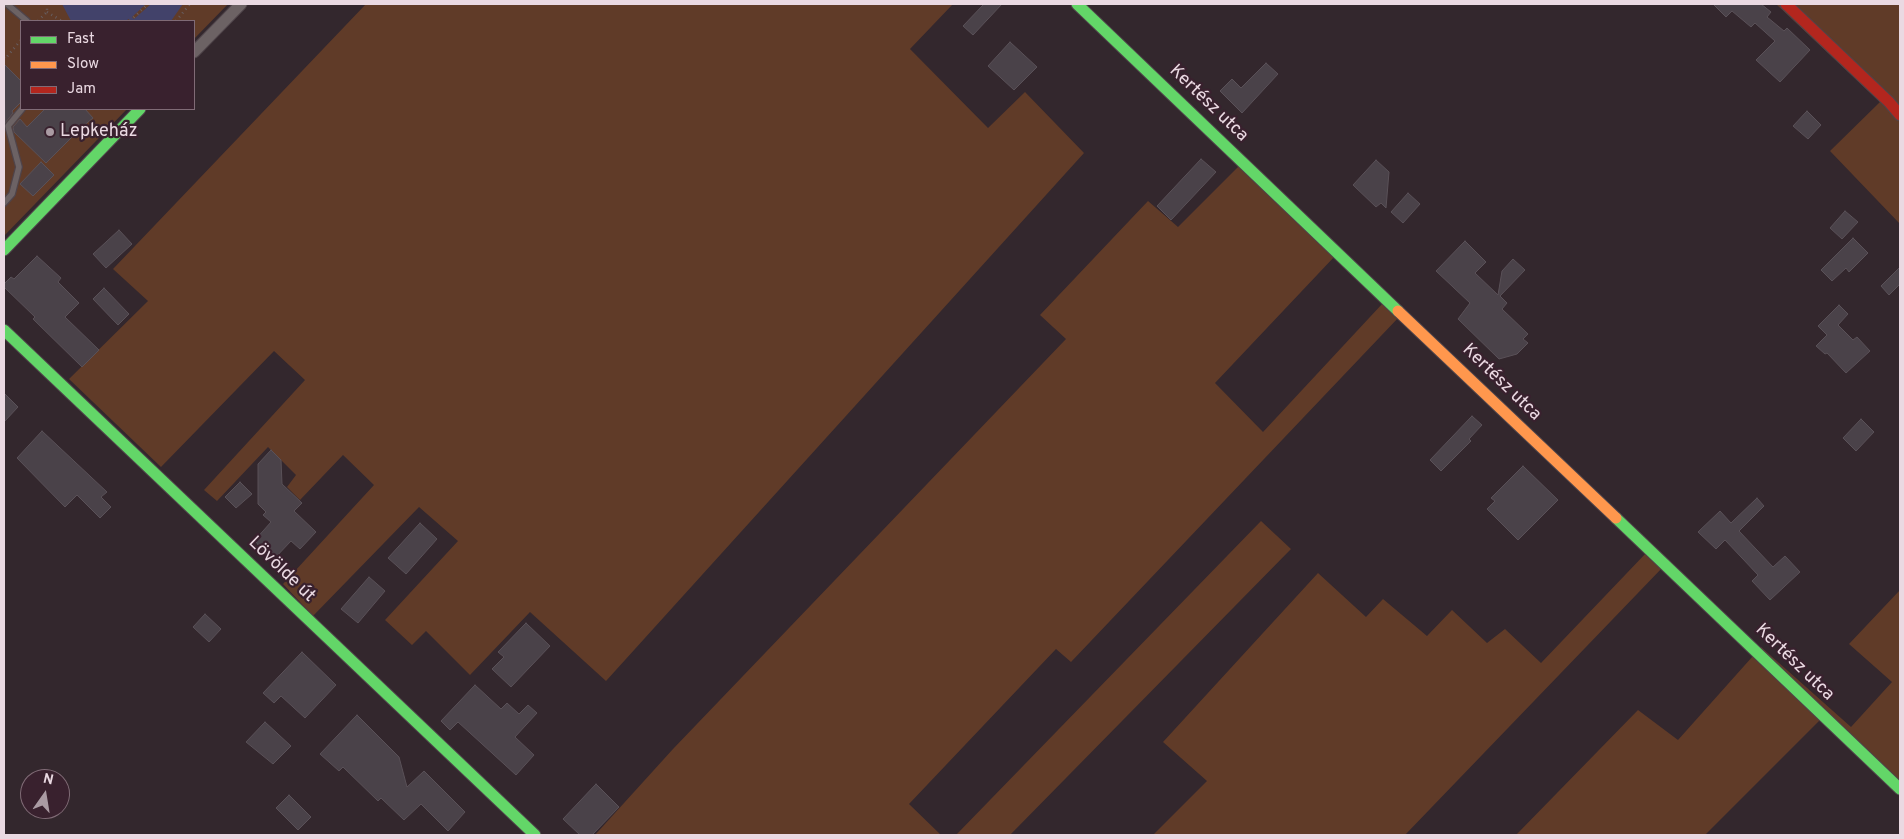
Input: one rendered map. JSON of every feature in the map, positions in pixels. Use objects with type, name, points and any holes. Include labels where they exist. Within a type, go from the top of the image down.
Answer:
[{"type":"street","points":[[195,51],[240,4]]},
{"type":"street","name":"Kertész utca","points":[[1077,4],[1900,789]]},
{"type":"street","points":[[1786,4],[1900,115]]},
{"type":"street","points":[[4,250],[139,110]]},
{"type":"street","name":"Lövölde út","points":[[4,330],[535,835]]},
{"type":"lane","points":[[7,4],[26,20]]},
{"type":"lane","points":[[4,203],[12,194],[19,167],[8,126],[21,110]]},
{"type":"path","points":[[39,20],[47,12],[47,4]]},
{"type":"path","points":[[131,20],[148,4]]},
{"type":"path","points":[[177,20],[190,4]]},
{"type":"path","points":[[47,12],[60,20]]},
{"type":"path","points":[[4,58],[20,41]]},
{"type":"shaded area","points":[[4,4],[228,4],[195,38],[195,20],[20,20],[20,110],[126,110],[4,236]]},
{"type":"shaded area","points":[[366,4],[953,4],[910,49],[988,128],[1025,92],[1084,153],[606,681],[530,612],[470,675],[426,631],[412,645],[385,620],[458,541],[419,507],[313,616],[283,584],[374,485],[343,455],[300,500],[287,487],[296,475],[268,447],[217,501],[204,490],[305,380],[274,351],[161,467],[69,379],[148,301],[113,269]]},
{"type":"shaded area","points":[[1776,4],[1900,4],[1900,224],[1830,151],[1880,102]]},
{"type":"shaded area","points":[[1240,165],[1335,256],[1215,383],[1263,432],[1383,303],[1399,317],[1071,662],[1056,649],[909,804],[941,835],[595,835],[673,749],[1066,339],[1040,315],[1148,201],[1178,227]]},
{"type":"shaded area","points":[[1261,521],[1291,549],[1010,835],[956,835]]},
{"type":"shaded area","points":[[1647,552],[1663,567],[1405,835],[1153,835],[1207,781],[1163,742],[1318,573],[1366,617],[1383,599],[1427,636],[1452,610],[1487,643],[1505,629],[1541,663]]},
{"type":"shaded area","points":[[1900,590],[1900,796],[1820,720],[1705,835],[1516,835],[1638,710],[1678,740],[1761,647],[1851,727],[1892,682],[1849,644]]},
{"type":"water","points":[[62,4],[146,4],[132,17],[134,19],[151,4],[183,4],[172,20],[70,20]]},
{"type":"building","points":[[984,4],[1002,4],[973,35],[963,26]]},
{"type":"building","points":[[1713,4],[1761,4],[1771,12],[1767,17],[1784,31],[1787,28],[1810,50],[1780,82],[1756,60],[1775,41],[1755,23],[1751,27],[1732,11],[1726,17]]},
{"type":"building","points":[[1010,42],[1037,67],[1014,90],[988,66]]},
{"type":"building","points":[[1266,63],[1278,74],[1242,113],[1220,91],[1232,79],[1241,88]]},
{"type":"building","points":[[4,64],[20,80],[20,103],[12,111],[13,113],[5,123]]},
{"type":"building","points":[[44,110],[86,110],[93,118],[46,163],[14,132],[13,127],[20,119],[27,127]]},
{"type":"building","points":[[1807,111],[1821,125],[1808,139],[1793,126]]},
{"type":"building","points":[[1201,159],[1216,172],[1171,220],[1157,206]]},
{"type":"building","points":[[1376,160],[1389,172],[1386,208],[1381,203],[1376,207],[1353,185]]},
{"type":"building","points":[[41,162],[54,175],[33,196],[20,184]]},
{"type":"building","points":[[1408,193],[1420,204],[1403,223],[1391,212]]},
{"type":"building","points":[[1845,211],[1858,222],[1842,239],[1830,228]]},
{"type":"building","points":[[119,230],[132,244],[106,268],[93,254]]},
{"type":"building","points":[[1853,238],[1868,253],[1849,272],[1846,268],[1832,281],[1821,270]]},
{"type":"building","points":[[1465,241],[1486,262],[1475,273],[1498,295],[1502,271],[1513,259],[1525,270],[1500,296],[1507,303],[1502,309],[1528,334],[1523,339],[1528,343],[1517,354],[1499,359],[1458,319],[1470,303],[1436,271]]},
{"type":"building","points":[[37,256],[61,278],[58,282],[79,303],[65,317],[99,350],[82,367],[33,319],[35,317],[4,287],[4,284],[11,277],[14,279]]},
{"type":"building","points":[[1900,267],[1900,284],[1889,295],[1881,286]]},
{"type":"building","points":[[104,288],[129,314],[118,325],[93,299]]},
{"type":"building","points":[[1839,305],[1848,314],[1838,325],[1853,340],[1857,337],[1870,351],[1846,373],[1827,353],[1825,354],[1816,346],[1827,335],[1818,326]]},
{"type":"building","points":[[4,393],[18,407],[4,422]]},
{"type":"building","points":[[1472,416],[1482,425],[1469,439],[1471,441],[1441,471],[1430,460]]},
{"type":"building","points":[[1861,419],[1874,432],[1856,451],[1843,438]]},
{"type":"building","points":[[42,431],[107,492],[101,497],[111,507],[100,518],[77,495],[65,507],[17,458]]},
{"type":"building","points":[[271,450],[281,460],[282,484],[302,503],[294,511],[316,532],[300,549],[291,541],[273,560],[260,548],[255,540],[271,522],[263,515],[266,512],[258,504],[258,464]]},
{"type":"building","points":[[1523,466],[1558,500],[1518,540],[1487,509],[1495,501],[1491,498]]},
{"type":"building","points":[[240,482],[252,494],[236,508],[225,497]]},
{"type":"building","points":[[1757,498],[1764,506],[1739,531],[1773,567],[1785,556],[1800,572],[1770,600],[1752,581],[1758,575],[1725,540],[1716,549],[1698,532],[1720,511],[1731,523]]},
{"type":"building","points":[[420,523],[437,539],[406,574],[388,558]]},
{"type":"building","points":[[369,577],[385,591],[358,623],[341,609]]},
{"type":"building","points":[[205,614],[221,629],[209,642],[193,627]]},
{"type":"building","points":[[526,623],[550,646],[511,687],[492,669],[504,657],[498,652]]},
{"type":"building","points":[[302,652],[336,685],[305,718],[281,696],[274,703],[263,693]]},
{"type":"building","points":[[475,685],[501,709],[507,703],[519,714],[528,705],[537,713],[515,737],[534,755],[516,775],[458,722],[450,730],[441,721]]},
{"type":"building","points":[[357,715],[399,757],[407,787],[424,771],[465,812],[448,831],[421,804],[404,820],[381,798],[378,801],[343,767],[339,771],[320,754]]},
{"type":"building","points":[[265,722],[291,746],[273,764],[246,742]]},
{"type":"building","points":[[596,784],[619,807],[592,835],[580,835],[563,819]]},
{"type":"building","points":[[289,795],[311,817],[298,830],[276,808]]},
{"type":"traffic: fast","points":[[1077,4],[1398,311]]},
{"type":"traffic: fast","points":[[4,250],[139,110]]},
{"type":"traffic: fast","points":[[4,330],[535,835]]},
{"type":"traffic: fast","points":[[1616,518],[1900,789]]},
{"type":"traffic: slow","points":[[1398,311],[1616,518]]},
{"type":"traffic: jam","points":[[1786,4],[1889,102],[1900,115]]},
{"type":"place","name":"Lepkeház","points":[[50,132]]}]
